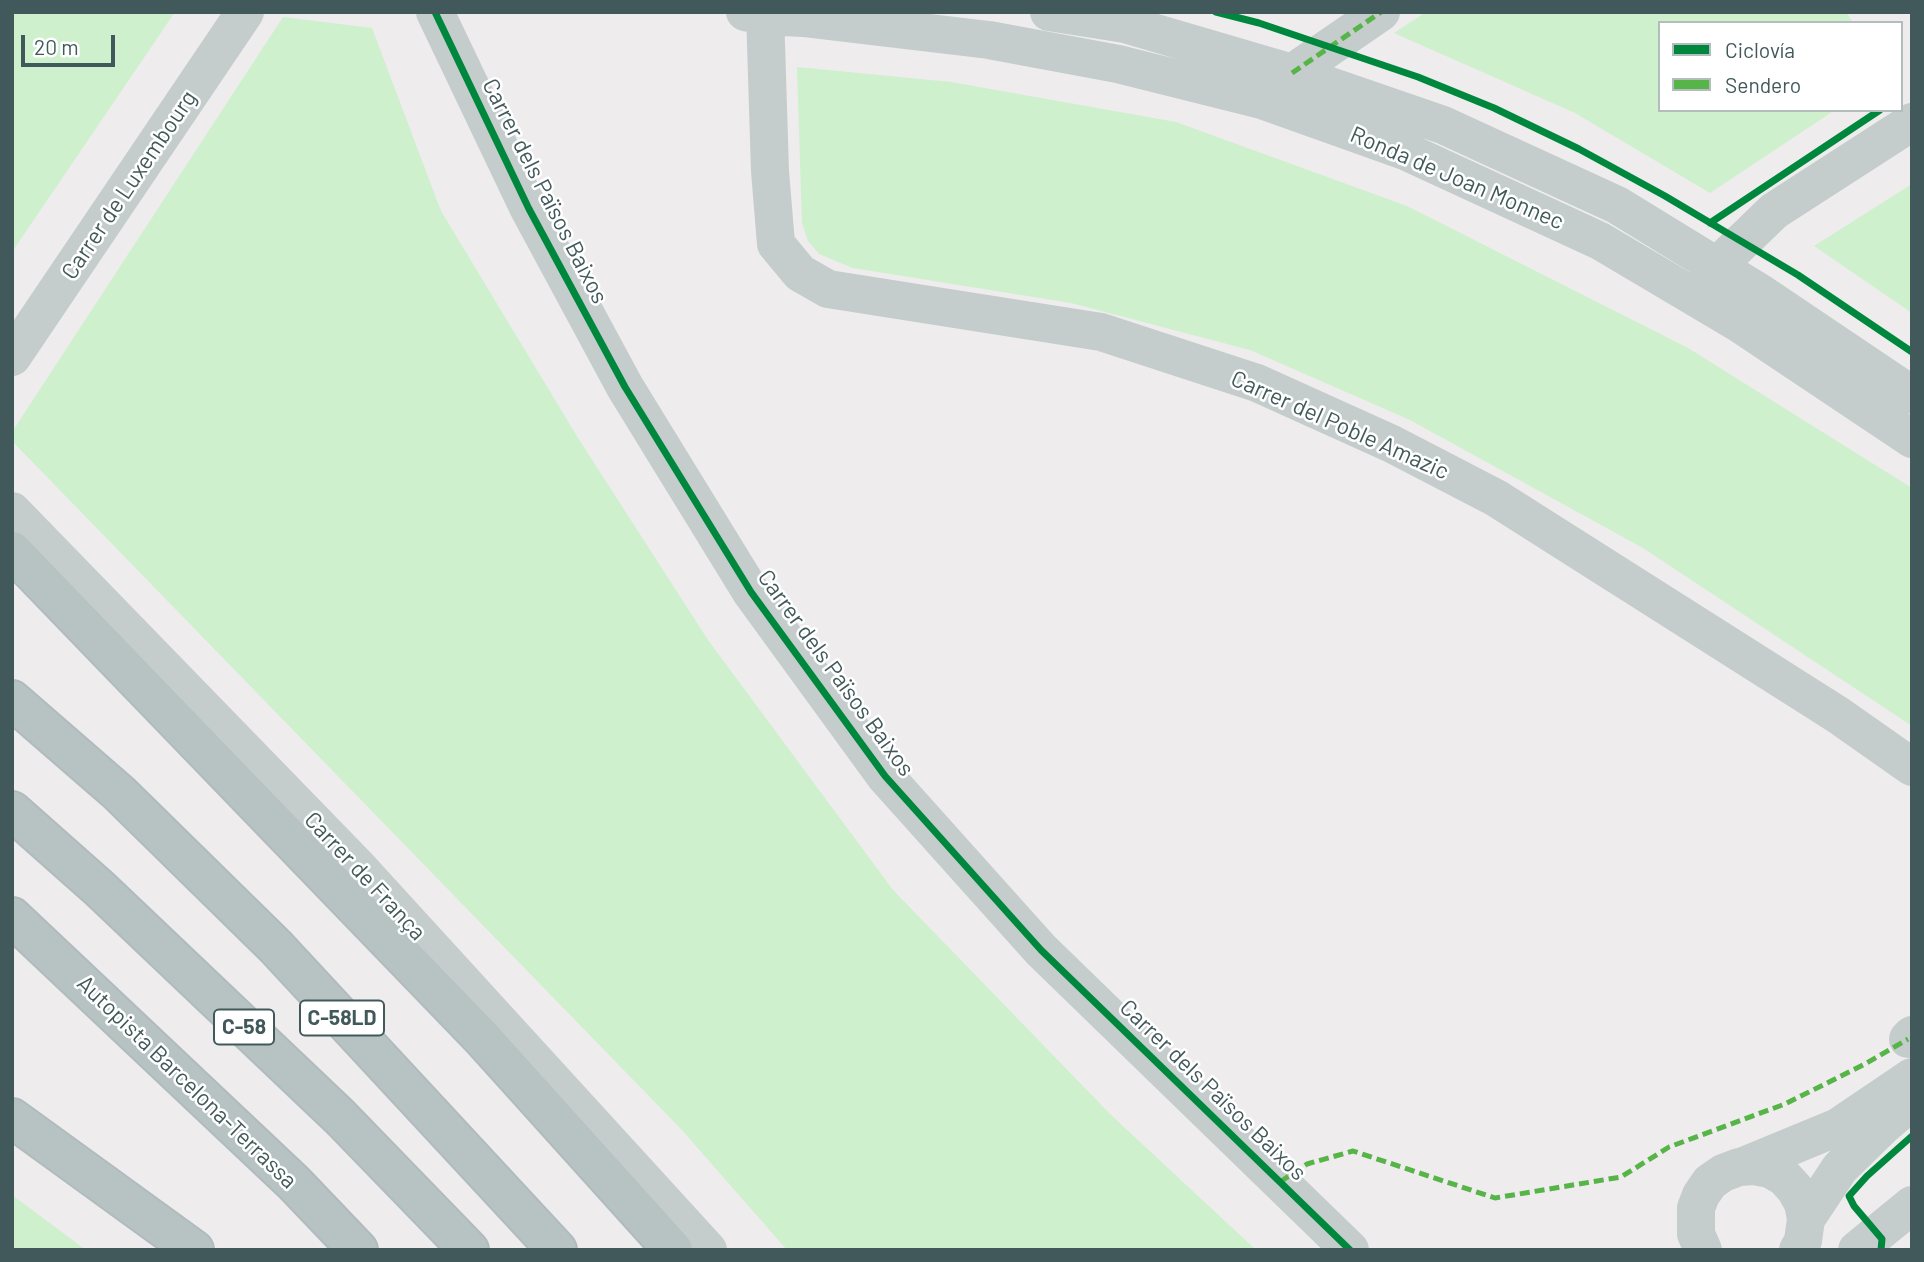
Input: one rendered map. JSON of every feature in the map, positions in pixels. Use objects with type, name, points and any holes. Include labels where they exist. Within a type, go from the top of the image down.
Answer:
[{"type":"highway","points":[[12,551],[472,1028],[673,1250]]},
{"type":"highway","name":"C-58LD","points":[[12,700],[119,793],[276,947],[557,1250]]},
{"type":"highway","name":"C-58","points":[[12,811],[100,889],[330,1108],[469,1250]]},
{"type":"highway","name":"Autopista Barcelona-Terrassa","points":[[12,917],[294,1183],[358,1250]]},
{"type":"highway","points":[[12,1118],[194,1250]]},
{"type":"highway","points":[[158,1226],[187,1250]]},
{"type":"street","name":"Carrer de Luxembourg","points":[[12,357],[245,12]]},
{"type":"street","name":"Carrer dels Països Baixos","points":[[435,12],[529,209],[625,387],[751,592],[877,765],[1041,950],[1350,1250]]},
{"type":"street","name":"Ronda de Joan Monnec","points":[[1049,12],[1125,24],[1292,73],[1443,125],[1617,205],[1717,266],[1912,395]]},
{"type":"street","points":[[1292,73],[1381,12]]},
{"type":"street","name":"Ronda de Joan Monnec","points":[[758,14],[989,40],[1118,64],[1262,100],[1405,151],[1600,241],[1740,324],[1912,439]]},
{"type":"street","name":"Carrer del Poble Amazic","points":[[758,14],[776,244],[800,274],[828,289],[1101,332],[1269,388],[1391,444],[1496,498],[1838,715],[1912,767]]},
{"type":"street","points":[[1695,298],[1717,266],[1774,211],[1912,122]]},
{"type":"street","name":"Carrer de França","points":[[12,511],[359,867],[708,1250]]},
{"type":"street","points":[[1674,1250],[1710,1182],[1723,1173],[1838,1127],[1912,1077]]},
{"type":"street","points":[[1810,1236],[1840,1168],[1912,1101]]},
{"type":"street","points":[[1739,1167],[1754,1166],[1784,1177],[1796,1189],[1803,1203],[1810,1236]]},
{"type":"street","points":[[1857,1250],[1912,1205]]},
{"type":"street","points":[[1696,1208],[1696,1234],[1703,1250]]},
{"type":"green space","points":[[12,12],[175,12],[12,252]]},
{"type":"green space","points":[[1426,12],[1846,12],[1852,21],[1658,21],[1658,112],[1832,112],[1710,193],[1575,113],[1394,33]]},
{"type":"green space","points":[[283,17],[372,28],[441,211],[578,438],[708,640],[893,890],[1110,1114],[1256,1250],[787,1250],[681,1129],[12,441],[12,432]]},
{"type":"green space","points":[[797,67],[951,82],[1176,122],[1407,206],[1688,348],[1912,488],[1912,726],[1643,548],[1410,420],[1250,350],[1071,303],[853,268],[819,254],[808,241],[802,223]]},
{"type":"green space","points":[[1912,184],[1912,313],[1814,246]]},
{"type":"green space","points":[[12,1195],[86,1250],[12,1250]]},
{"type":"marked path","points":[[1292,73],[1381,12]]},
{"type":"marked path","points":[[1280,1182],[1307,1164],[1353,1151],[1495,1198],[1621,1177],[1669,1147],[1785,1104],[1908,1039]]},
{"type":"cycle path","points":[[435,12],[529,209],[625,387],[751,592],[885,776],[1041,950],[1350,1250]]},
{"type":"cycle path","points":[[1216,12],[1259,23],[1418,77],[1494,108],[1579,149],[1665,196],[1798,275],[1912,352]]},
{"type":"cycle path","points":[[1710,223],[1877,112]]},
{"type":"cycle path","points":[[1881,1250],[1882,1239],[1854,1206],[1849,1196],[1912,1136]]}]
